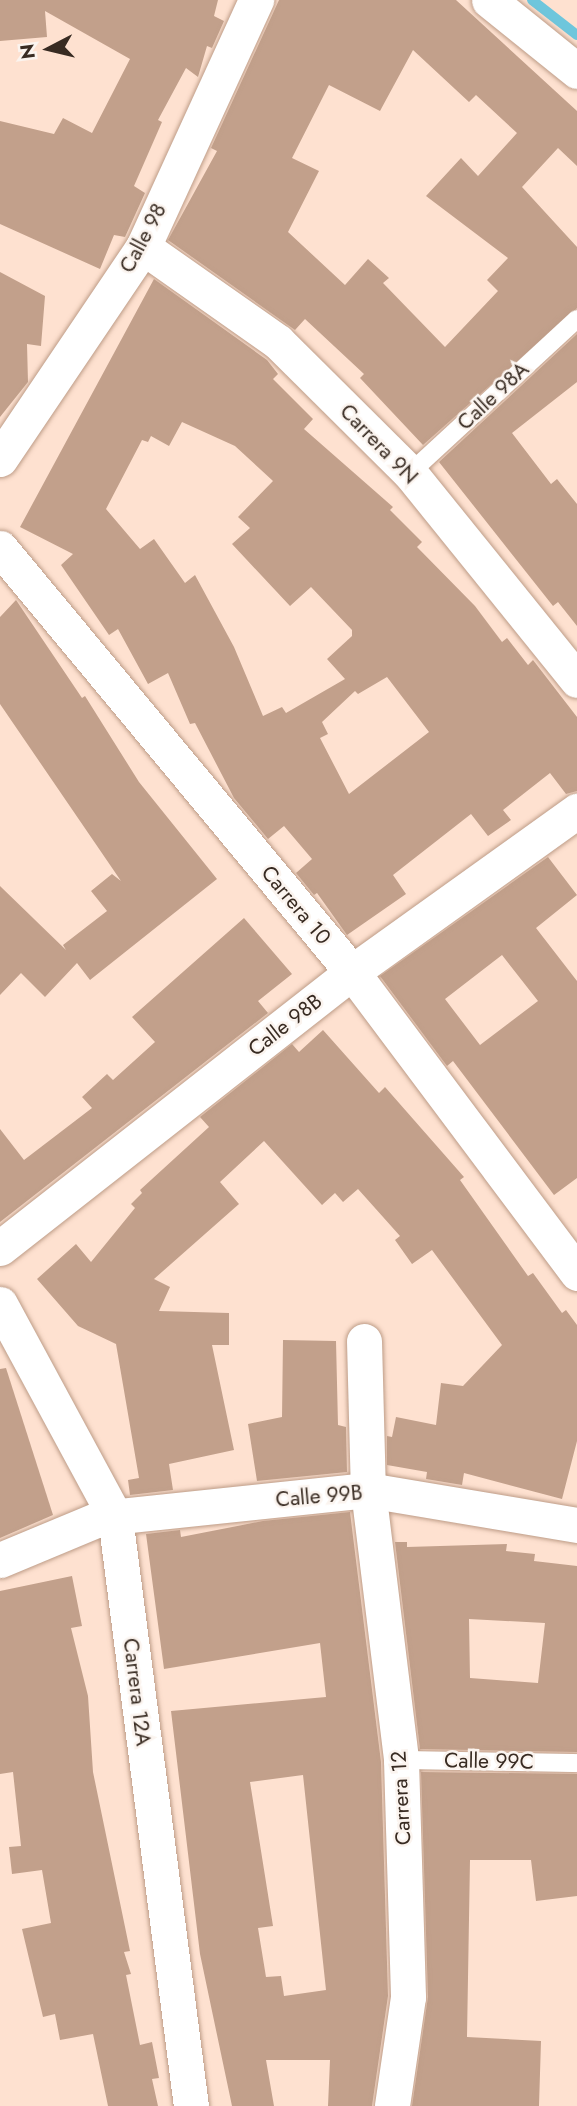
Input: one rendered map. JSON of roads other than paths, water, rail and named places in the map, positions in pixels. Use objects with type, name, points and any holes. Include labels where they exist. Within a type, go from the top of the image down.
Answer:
[{"type":"street","name":"Calle 98","points":[[0,459],[143,247],[256,0]]},
{"type":"street","points":[[489,0],[577,71]]},
{"type":"street","name":"Carrera 9N","points":[[143,247],[278,342],[410,473],[577,680]]},
{"type":"street","name":"Carrera 10","points":[[0,551],[352,972],[577,1273]]},
{"type":"street","name":"Calle 98B","points":[[0,1248],[352,972],[577,811]]},
{"type":"street","name":"Carrera 12A","points":[[0,1304],[108,1518],[191,2106]]},
{"type":"street","name":"Carrera 12","points":[[364,1341],[368,1490],[401,1760],[408,1997],[392,2106]]},
{"type":"street","name":"Calle 99B","points":[[0,1560],[108,1518],[368,1490],[577,1525]]},
{"type":"lane","name":"Calle 98A","points":[[410,473],[577,319]]},
{"type":"lane","name":"Calle 99C","points":[[401,1760],[577,1763]]},
{"type":"waterway","points":[[532,0],[577,35]]}]
